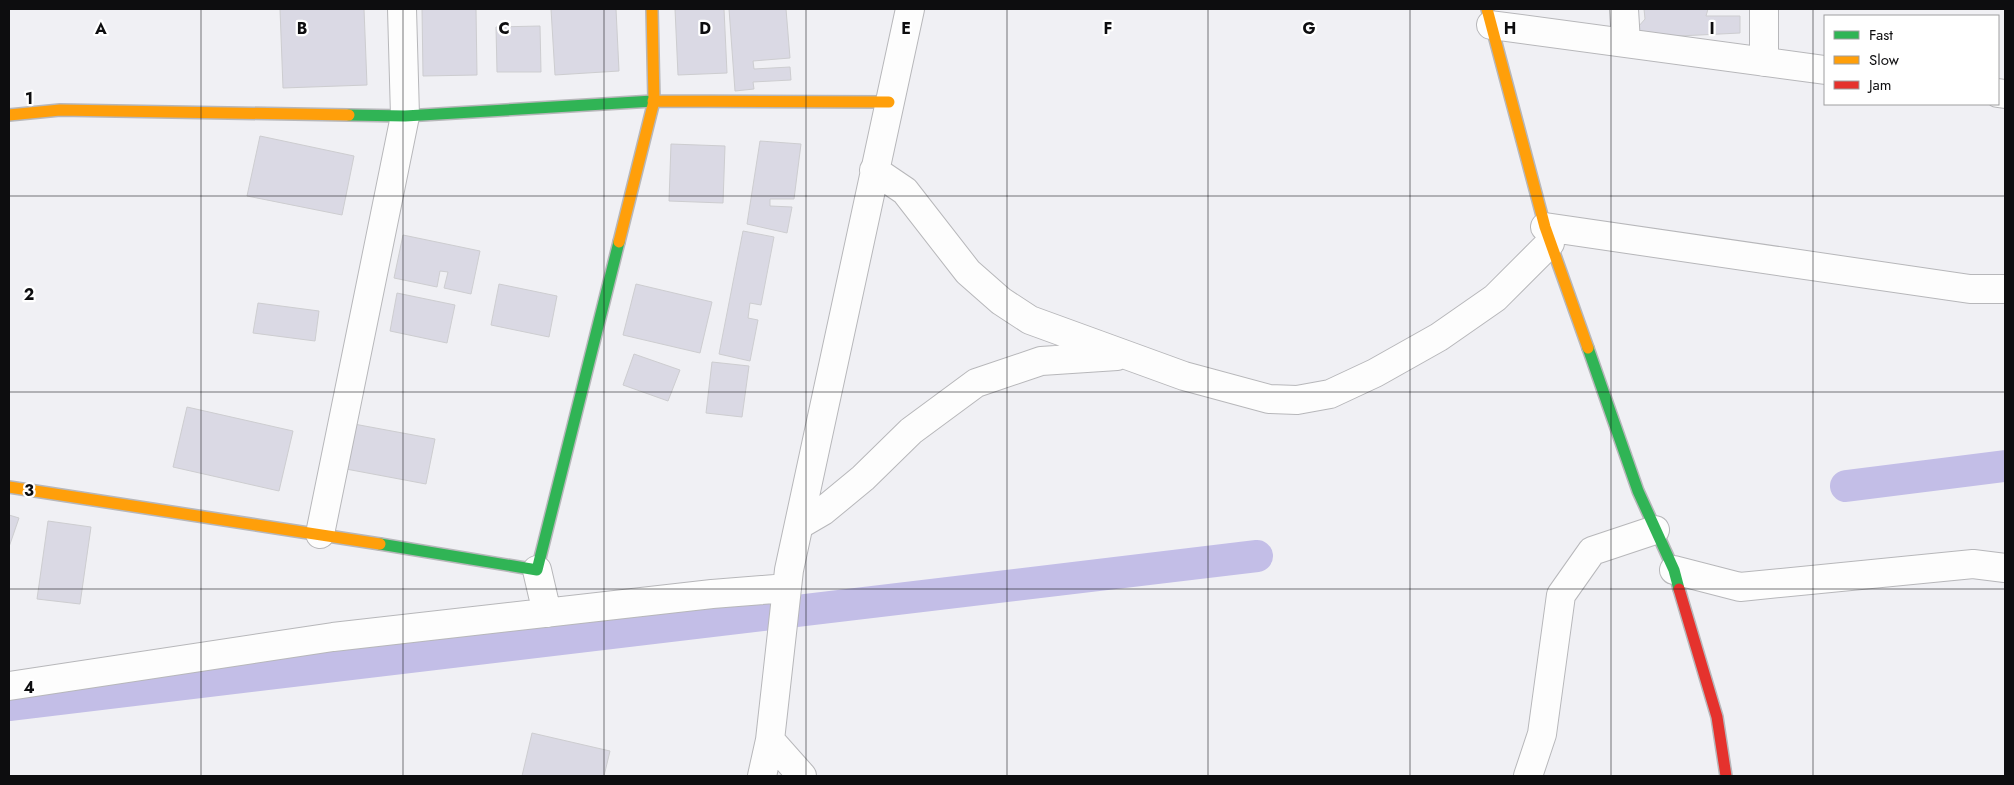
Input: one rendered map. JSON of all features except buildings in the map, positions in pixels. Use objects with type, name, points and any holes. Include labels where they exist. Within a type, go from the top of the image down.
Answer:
[{"type":"street","points":[[320,534],[405,116],[402,9]]},
{"type":"street","points":[[547,613],[537,570],[654,101],[652,9]]},
{"type":"street","points":[[762,776],[770,740],[786,588],[910,9]]},
{"type":"street","points":[[1624,9],[1626,43]]},
{"type":"street","points":[[1764,9],[1764,62]]},
{"type":"street","points":[[1726,776],[1718,717],[1674,570],[1638,491],[1547,235],[1489,17],[1626,43],[1824,70]]},
{"type":"street","points":[[9,114],[60,110],[405,116],[654,101],[889,102]]},
{"type":"street","points":[[874,170],[904,191],[968,272],[1001,301],[1030,320],[1184,376],[1269,399],[1297,400],[1330,394],[1375,373],[1439,337],[1495,298],[1547,235]]},
{"type":"street","points":[[1547,235],[1970,289],[2005,289]]},
{"type":"street","points":[[799,525],[823,511],[863,478],[911,431],[976,383],[1041,361],[1126,355]]},
{"type":"street","points":[[9,487],[320,534],[537,570]]},
{"type":"street","points":[[1528,776],[1542,734],[1561,595],[1592,551],[1655,530]]},
{"type":"street","points":[[1674,570],[1740,587],[1974,564],[2005,568]]},
{"type":"street","points":[[9,686],[333,637],[712,594],[786,588]]},
{"type":"street","points":[[770,740],[802,776]]},
{"type":"waterway","points":[[1846,486],[2005,466]]},
{"type":"waterway","points":[[9,705],[1257,556]]},
{"type":"traffic: fast","points":[[349,115],[405,116],[653,101]]},
{"type":"traffic: fast","points":[[380,544],[537,570],[619,242]]},
{"type":"traffic: fast","points":[[1588,348],[1638,491],[1674,570],[1679,589]]},
{"type":"traffic: slow","points":[[619,242],[654,101],[652,9]]},
{"type":"traffic: slow","points":[[1487,9],[1545,227],[1588,348]]},
{"type":"traffic: slow","points":[[653,101],[889,102]]},
{"type":"traffic: slow","points":[[9,115],[60,110],[349,115]]},
{"type":"traffic: slow","points":[[9,487],[380,544]]},
{"type":"traffic: jam","points":[[1679,589],[1717,717],[1726,776]]}]
